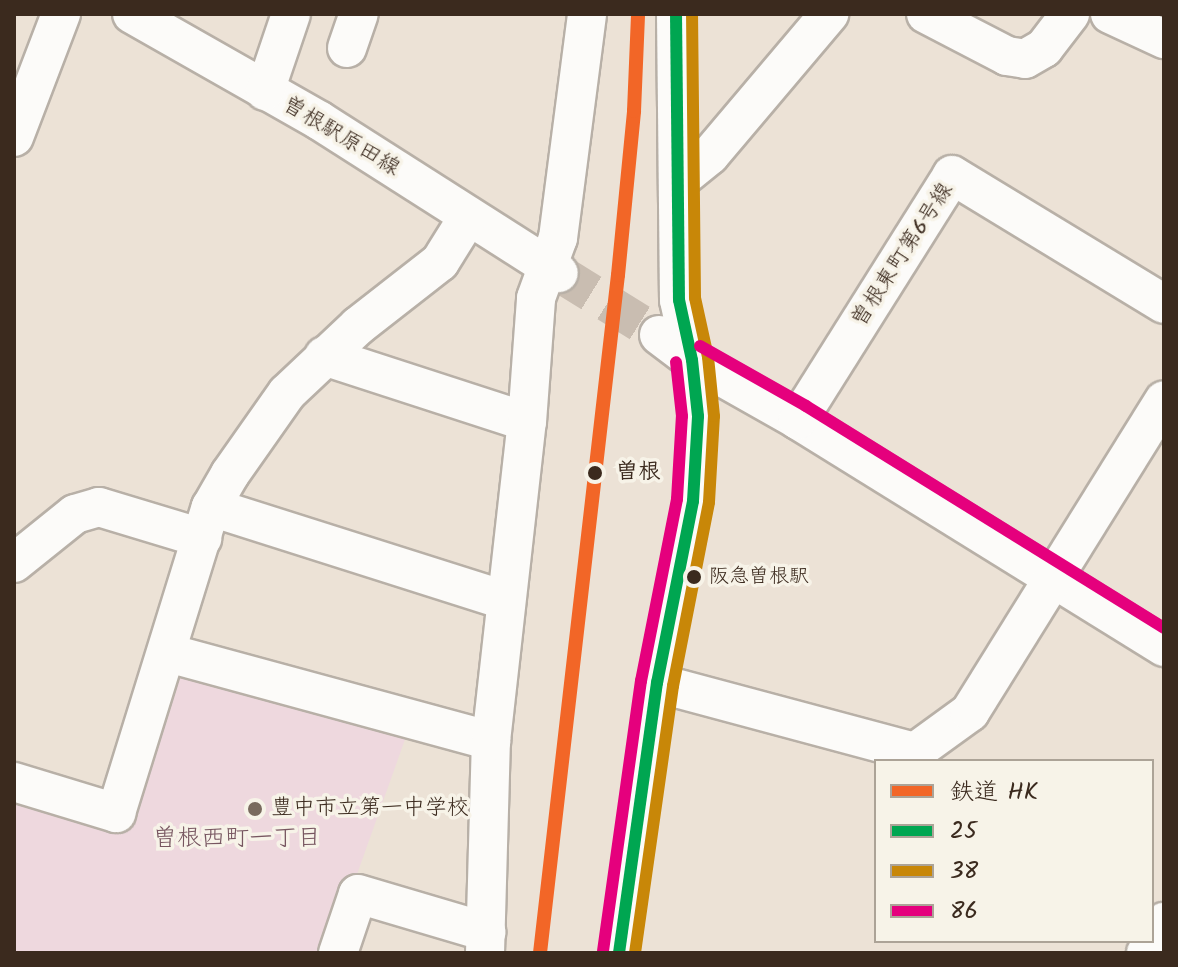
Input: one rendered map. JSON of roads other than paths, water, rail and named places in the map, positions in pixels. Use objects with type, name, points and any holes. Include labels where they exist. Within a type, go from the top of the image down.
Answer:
[{"type":"street","points":[[14,137],[61,14]]},
{"type":"street","points":[[265,91],[291,14]]},
{"type":"street","points":[[338,953],[358,894],[486,942],[491,741],[527,422],[536,298],[553,269],[587,14]]},
{"type":"street","points":[[619,953],[657,683],[693,501],[698,416],[692,360],[679,300],[676,14]]},
{"type":"street","points":[[678,181],[710,155],[829,14]]},
{"type":"street","points":[[926,14],[1007,56],[1025,59],[1044,48],[1070,14]]},
{"type":"street","points":[[1110,14],[1164,39]]},
{"type":"street","name":"曽根駅原田線","points":[[144,17],[320,121],[553,269]]},
{"type":"street","name":"曽根東町第6号線","points":[[798,420],[952,175],[1164,304]]},
{"type":"street","points":[[14,782],[116,813],[207,523],[230,474],[287,393],[324,356],[440,262],[468,217]]},
{"type":"street","points":[[659,335],[692,360],[798,420],[1164,647]]},
{"type":"street","points":[[324,356],[527,422]]},
{"type":"street","points":[[657,683],[914,756],[970,712],[1164,400]]},
{"type":"street","points":[[14,563],[75,514],[99,507],[207,523],[505,600]]},
{"type":"street","points":[[168,653],[491,741]]},
{"type":"tunnel","points":[[559,273],[659,335]]},
{"type":"rail line","name":"HK","points":[[540,953],[618,275],[634,111],[638,14]]},
{"type":"place","name":"曽根","points":[[595,473]]},
{"type":"place","name":"阪急曽根駅","points":[[694,577]]},
{"type":"place","name":"豊中市立第一中学校","points":[[255,809]]},
{"type":"district","name":"曽根西町一丁目","points":[[237,839]]}]
